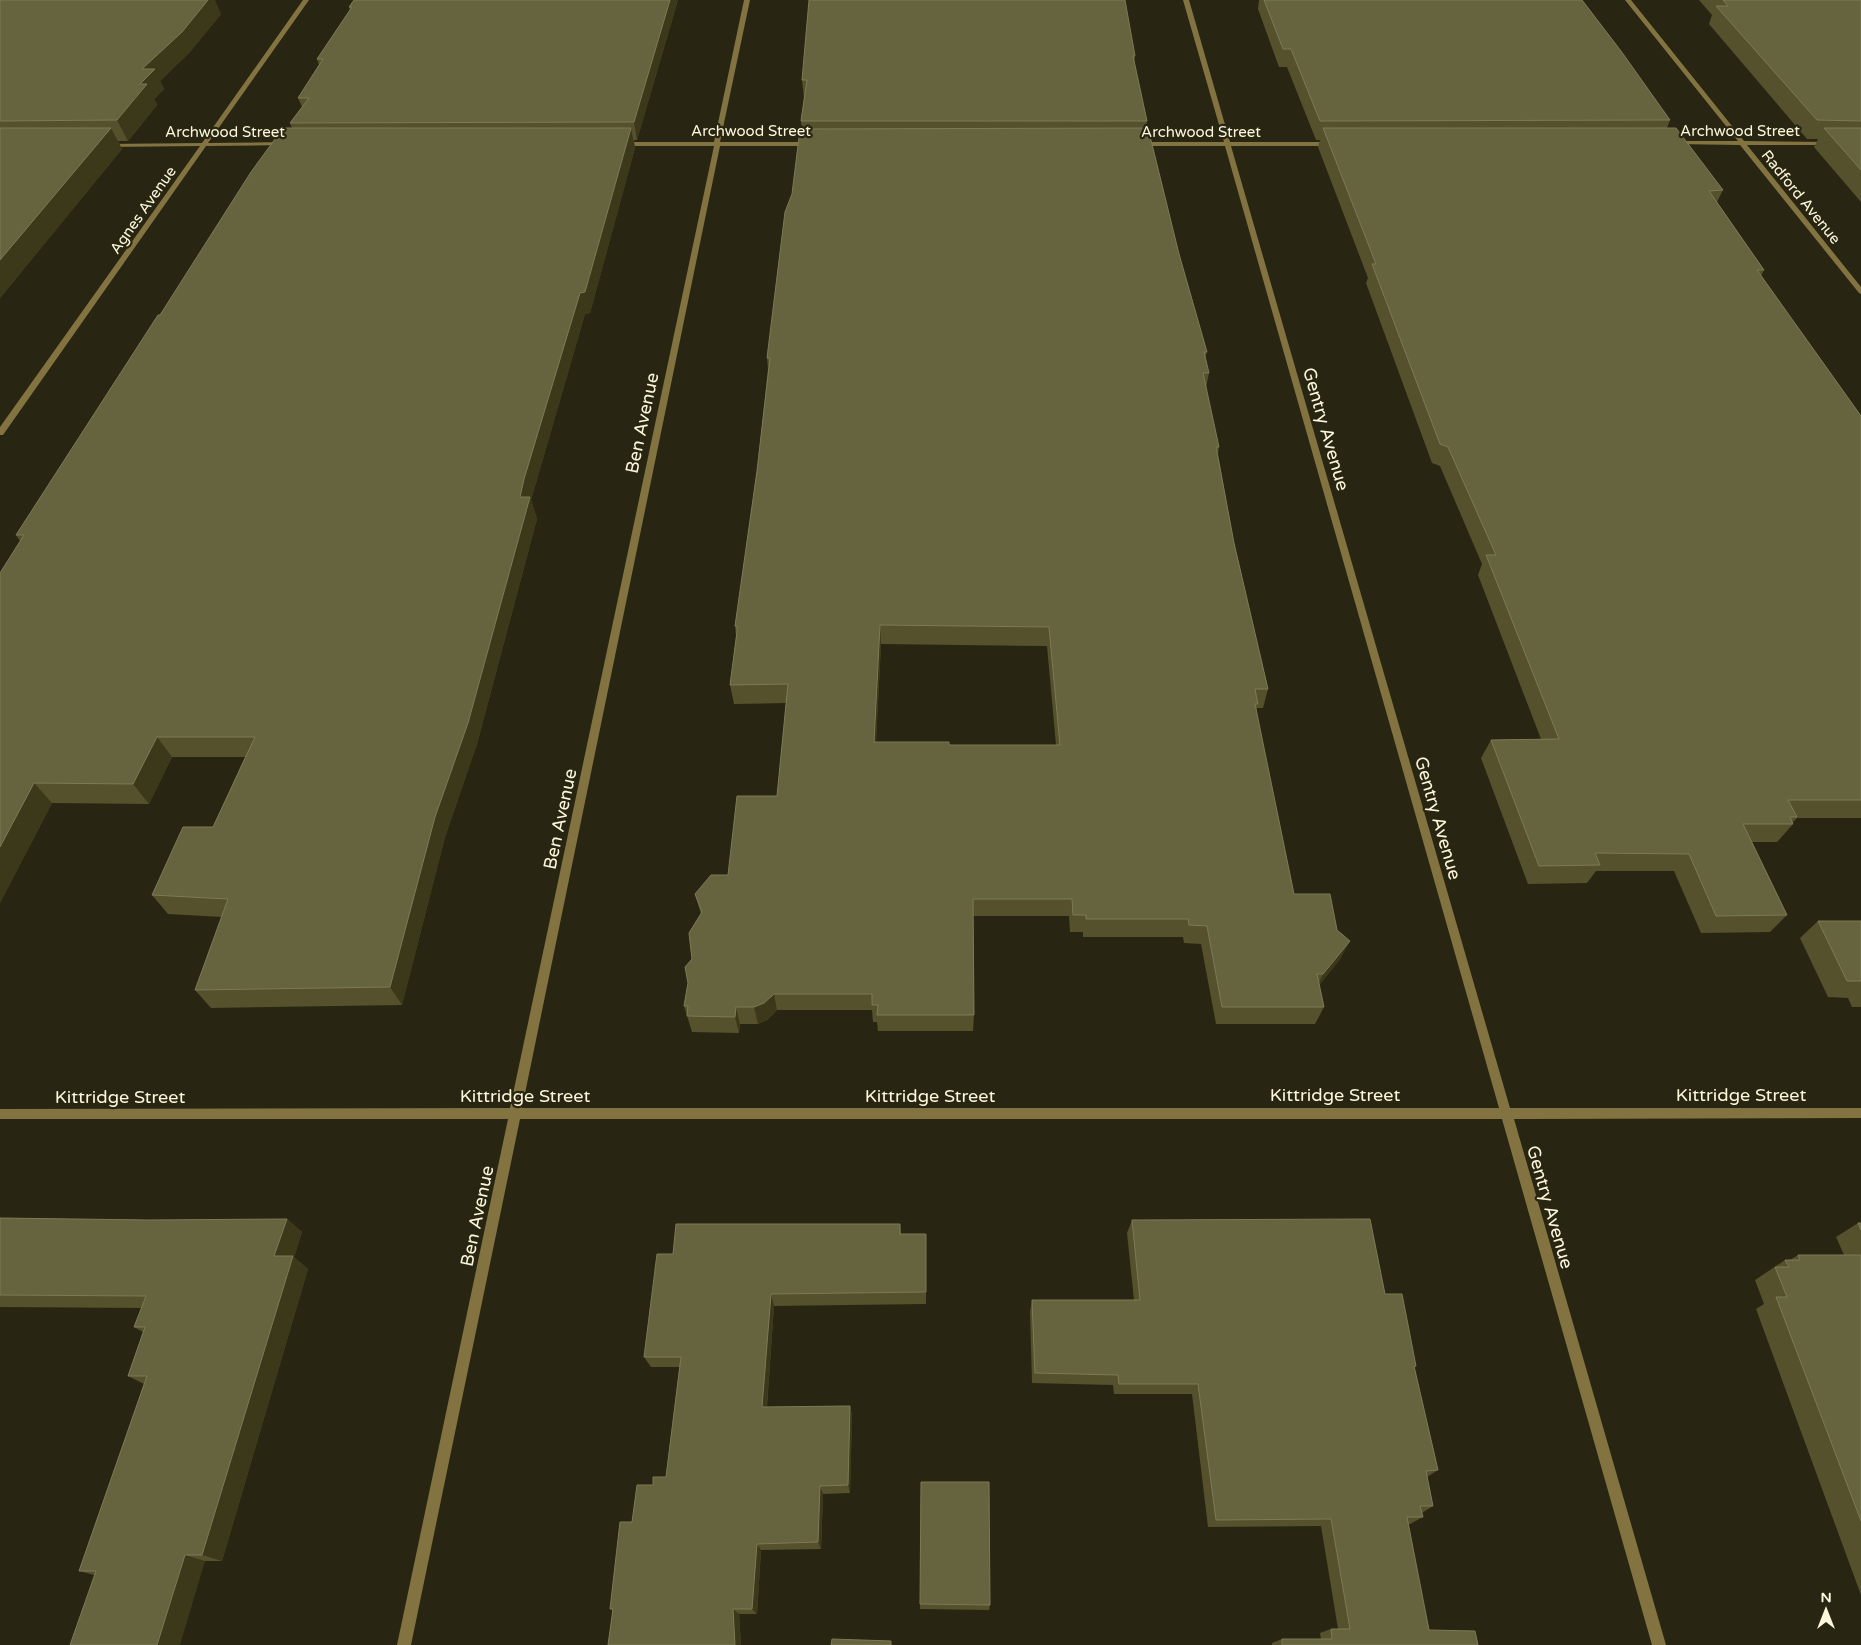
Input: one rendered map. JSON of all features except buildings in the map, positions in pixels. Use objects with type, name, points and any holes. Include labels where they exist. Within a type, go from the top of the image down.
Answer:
[{"type":"street","name":"Agnes Avenue","points":[[0,433],[306,0]]},
{"type":"street","name":"Ben Avenue","points":[[404,1645],[747,0]]},
{"type":"street","name":"Gentry Avenue","points":[[1186,0],[1659,1645]]},
{"type":"street","name":"Radford Avenue","points":[[1628,0],[1861,292]]},
{"type":"street","name":"Archwood Street","points":[[1663,143],[1831,143]]},
{"type":"street","name":"Archwood Street","points":[[97,145],[293,144]]},
{"type":"street","name":"Archwood Street","points":[[618,144],[815,144]]},
{"type":"street","name":"Archwood Street","points":[[1129,144],[1336,144]]},
{"type":"street","name":"Kittridge Street","points":[[0,1114],[1861,1113]]}]
